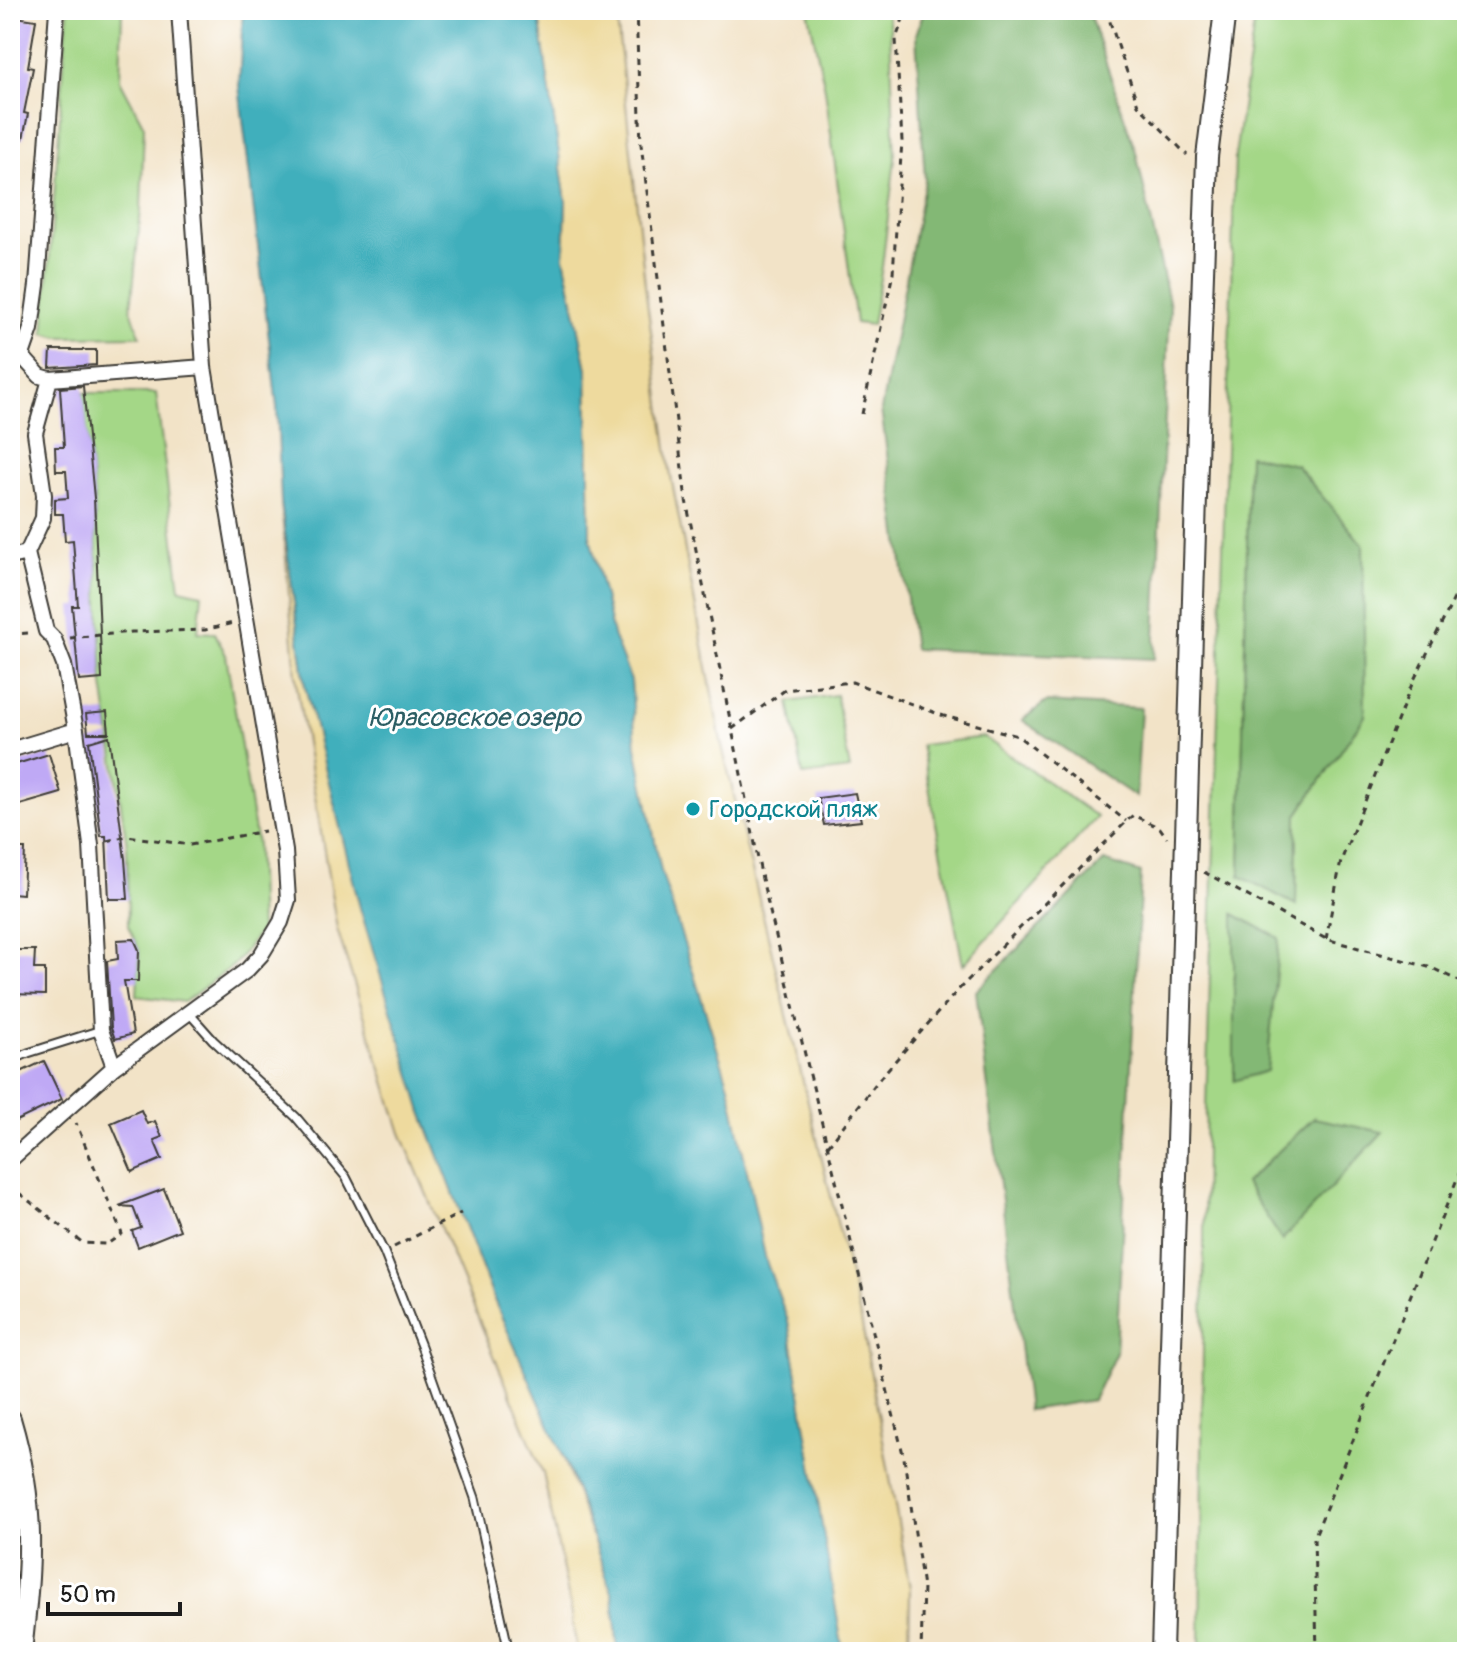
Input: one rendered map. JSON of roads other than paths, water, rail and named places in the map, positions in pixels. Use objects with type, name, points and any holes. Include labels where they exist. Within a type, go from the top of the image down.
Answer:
[{"type":"main road","points":[[1162,1652],[1207,175],[1225,10]]},
{"type":"main road","points":[[10,1419],[23,1465],[30,1512],[31,1550],[21,1652]]},
{"type":"street","points":[[22,355],[31,329],[37,285],[57,10]]},
{"type":"street","points":[[10,1160],[114,1067],[247,970],[261,955],[281,922],[288,900],[281,829],[204,367],[179,10]]},
{"type":"street","points":[[10,343],[40,376],[50,379],[204,367]]},
{"type":"street","points":[[50,379],[35,433],[44,495],[43,518],[27,553],[50,635],[64,665],[76,730],[91,845],[101,1030],[114,1067]]},
{"type":"street","points":[[10,557],[27,553]]},
{"type":"street","points":[[10,750],[76,730]]},
{"type":"lane","points":[[189,1013],[325,1149],[346,1177],[384,1252],[475,1498],[509,1652]]},
{"type":"lane","points":[[10,1061],[101,1030]]},
{"type":"water","name":"Юрасовское озеро","points":[[243,10],[538,10],[566,202],[564,257],[587,369],[590,537],[613,635],[631,681],[636,747],[661,871],[729,1086],[766,1261],[788,1321],[843,1652],[618,1652],[613,1595],[568,1467],[495,1302],[422,1112],[360,908],[305,686],[281,502],[277,407],[239,86]]},
{"type":"place","name":"Городской пляж","points":[[693,809]]}]
